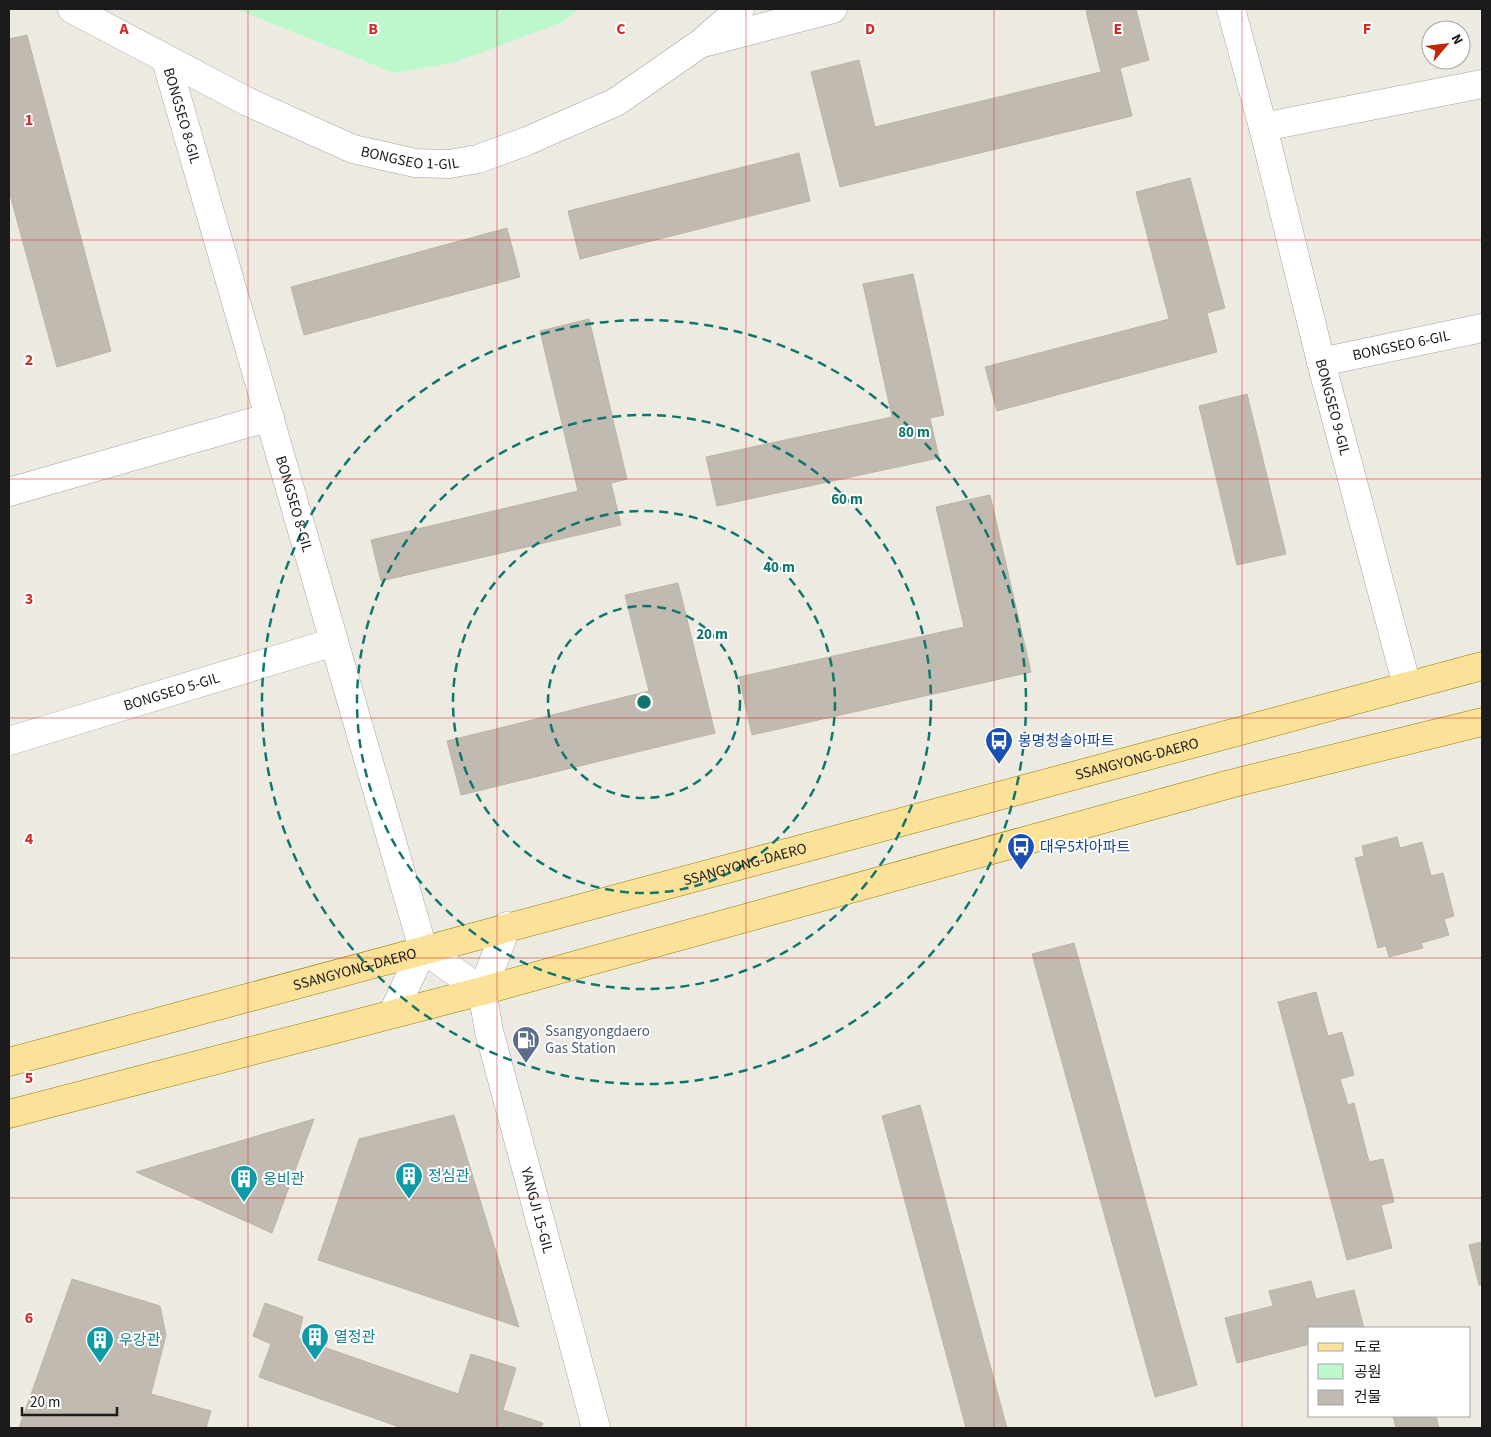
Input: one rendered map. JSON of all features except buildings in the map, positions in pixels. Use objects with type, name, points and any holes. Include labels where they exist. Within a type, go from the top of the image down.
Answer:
[{"type":"main road","name":"SSANGYONG-DAERO","points":[[9,1062],[507,926],[1482,666]]},
{"type":"main road","points":[[9,1114],[482,991],[1230,784],[1482,722]]},
{"type":"street","name":"BONGSEO 1-GIL","points":[[72,9],[248,102],[354,149],[415,164],[449,164],[478,159],[527,141],[616,102],[701,44],[740,9]]},
{"type":"street","points":[[701,44],[833,9]]},
{"type":"street","name":"BONGSEO 9-GIL","points":[[1231,9],[1263,127],[1321,362],[1408,686]]},
{"type":"street","name":"BONGSEO 8-GIL","points":[[166,60],[423,949]]},
{"type":"street","points":[[1263,127],[1482,84]]},
{"type":"street","name":"BONGSEO 6-GIL","points":[[1321,362],[1482,328]]},
{"type":"street","points":[[9,492],[270,417]]},
{"type":"street","name":"BONGSEO 5-GIL","points":[[9,741],[334,642]]},
{"type":"street","points":[[393,1013],[423,949],[482,991],[507,926]]},
{"type":"street","name":"YANGJI 15-GIL","points":[[482,991],[489,1032],[596,1428]]},
{"type":"green space","points":[[237,9],[578,9],[563,22],[453,63],[394,73]]},
{"type":"place","name":"봉명청솔아파트","points":[[999,765]]},
{"type":"place","name":"대우5차아파트","points":[[1021,871]]},
{"type":"place","name":"Ssangyongdaero Gas Station","points":[[526,1064]]},
{"type":"place","name":"정심관","points":[[409,1200]]},
{"type":"place","name":"웅비관","points":[[244,1203]]},
{"type":"place","name":"열정관","points":[[315,1361]]},
{"type":"place","name":"우강관","points":[[100,1364]]}]
